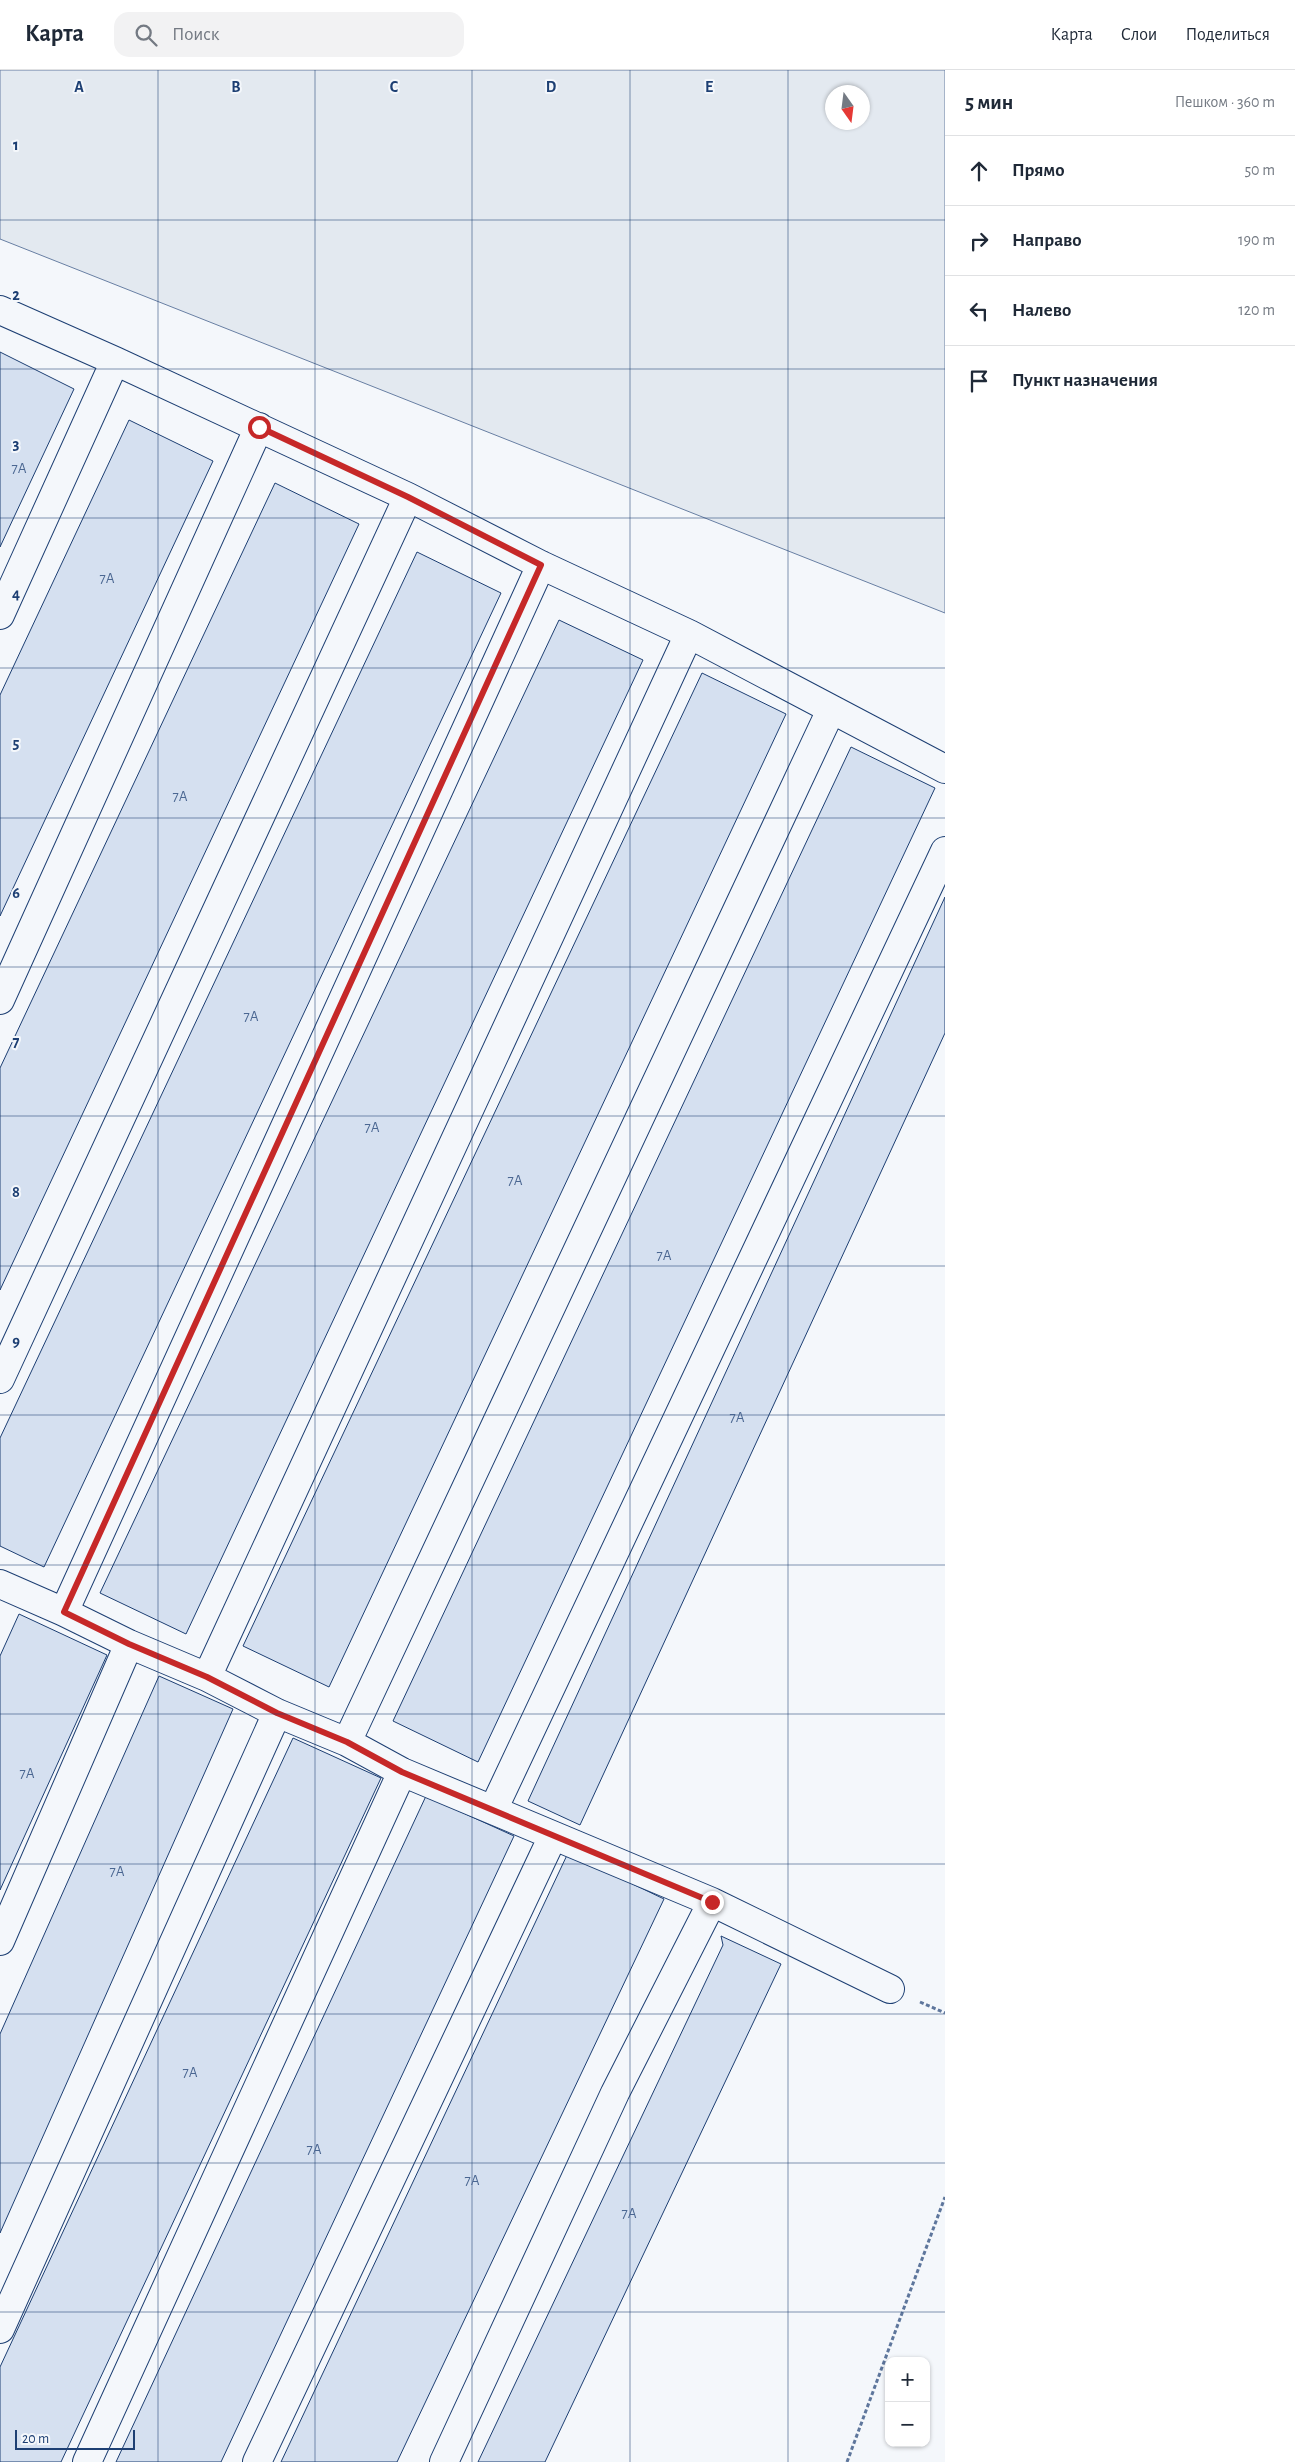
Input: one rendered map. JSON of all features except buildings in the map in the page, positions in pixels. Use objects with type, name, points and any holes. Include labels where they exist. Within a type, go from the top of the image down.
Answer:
[{"type":"lane","points":[[0,310],[115,361],[408,497],[541,565],[689,634],[945,769]]},
{"type":"lane","points":[[0,615],[115,361]]},
{"type":"lane","points":[[0,1000],[259,427]]},
{"type":"lane","points":[[0,1379],[408,497]]},
{"type":"lane","points":[[64,1612],[541,565]]},
{"type":"lane","points":[[207,1677],[689,634]]},
{"type":"lane","points":[[347,1742],[831,710]]},
{"type":"lane","points":[[493,1810],[945,851]]},
{"type":"lane","points":[[1,1589],[64,1612],[129,1644],[207,1677],[277,1713],[347,1742],[402,1772],[712,1902],[890,1989]]},
{"type":"lane","points":[[0,1940],[129,1644]]},
{"type":"lane","points":[[0,2329],[277,1713]]},
{"type":"lane","points":[[87,2462],[402,1772]]},
{"type":"lane","points":[[257,2462],[553,1836]]},
{"type":"lane","points":[[444,2462],[614,2093],[712,1902]]},
{"type":"path","points":[[847,2462],[945,2197]]},
{"type":"shaded area","points":[[0,70],[945,70],[945,613],[0,239]]},
{"type":"route","points":[[259,427],[408,497],[541,565],[64,1612],[129,1644],[207,1677],[277,1713],[347,1742],[402,1772],[712,1902]]}]
